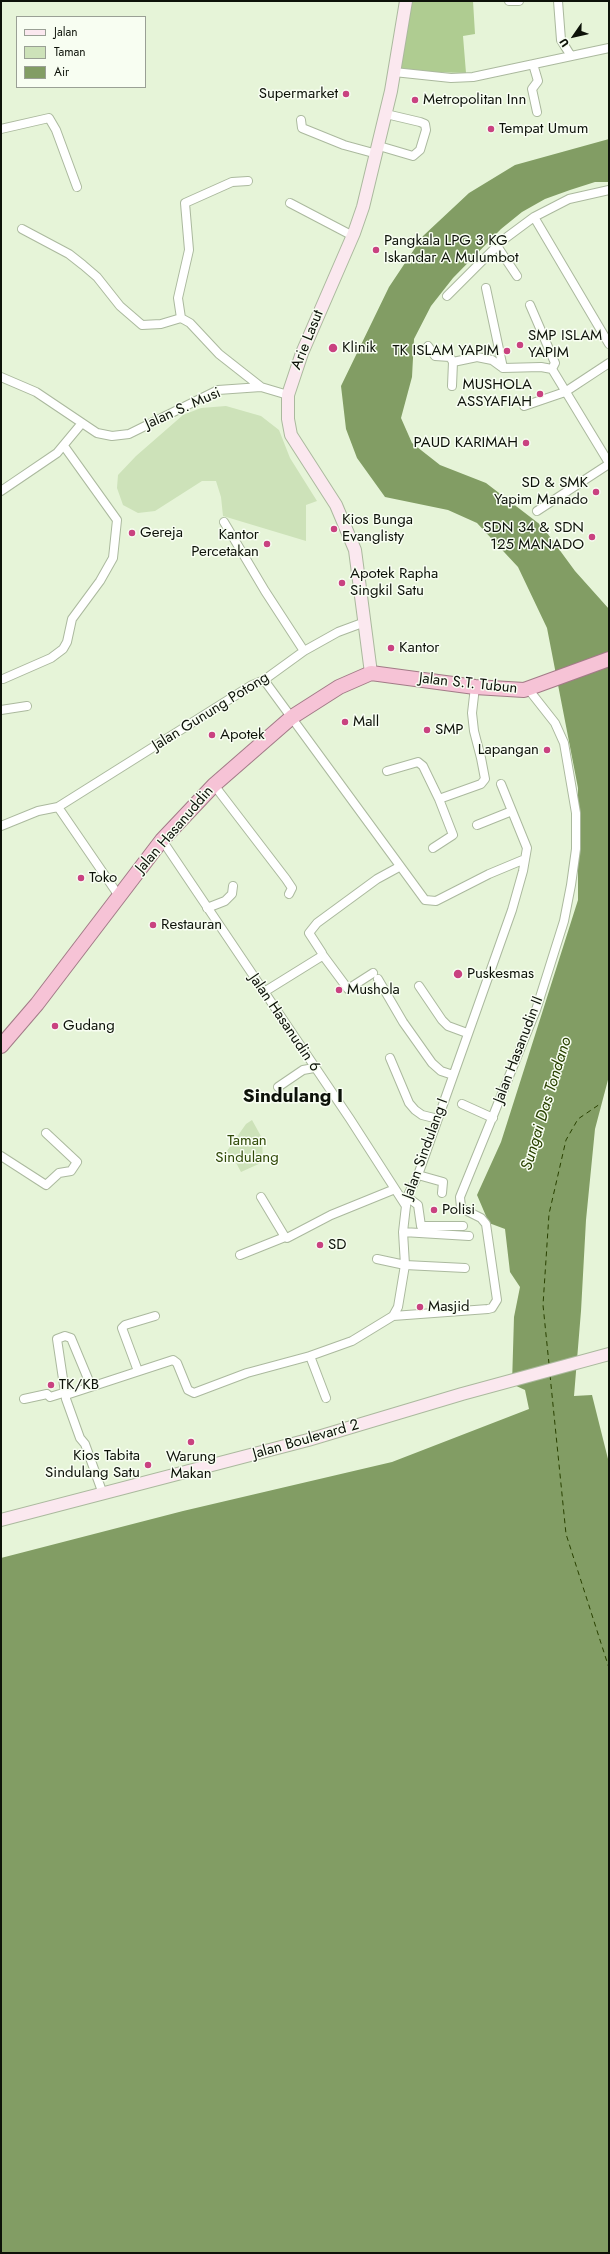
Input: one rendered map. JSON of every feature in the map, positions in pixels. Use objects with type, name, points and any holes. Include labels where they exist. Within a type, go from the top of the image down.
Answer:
[{"type":"highway","name":"Jalan S.T. Tubun","points":[[371,673],[475,687],[528,690],[609,659]]},
{"type":"highway","name":"Jalan Hasanuddin","points":[[1,1046],[37,1004],[162,840],[214,785],[292,718],[339,687],[371,673]]},
{"type":"main road","name":"Arie Lasut","points":[[371,673],[355,550],[336,505],[292,435],[288,419],[288,395],[302,352],[353,236],[363,207],[386,114],[406,1]]},
{"type":"main road","name":"Jalan Boulevard 2","points":[[1,1520],[308,1440],[470,1391],[609,1354]]},
{"type":"street","points":[[509,1],[519,1]]},
{"type":"street","points":[[558,1],[561,40],[571,56]]},
{"type":"street","points":[[394,72],[451,78],[501,72],[609,48]]},
{"type":"street","points":[[533,64],[538,81],[532,89],[537,112]]},
{"type":"street","points":[[301,120],[302,128],[344,145],[412,156],[420,150],[426,130],[425,124],[386,114]]},
{"type":"street","points":[[1,129],[49,118],[56,130],[77,187]]},
{"type":"street","points":[[181,318],[178,298],[189,250],[185,202],[232,182],[248,181]]},
{"type":"street","points":[[447,296],[497,246],[534,217],[569,200],[609,190]]},
{"type":"street","points":[[290,203],[353,236]]},
{"type":"street","points":[[534,217],[609,344]]},
{"type":"street","points":[[22,229],[69,254],[87,268],[120,306],[142,325],[161,324],[181,318],[194,326],[219,354],[261,387]]},
{"type":"street","points":[[497,246],[517,276]]},
{"type":"street","points":[[486,288],[503,368]]},
{"type":"street","points":[[530,305],[555,363],[552,369]]},
{"type":"street","points":[[428,346],[435,356],[450,357],[453,362],[452,386]]},
{"type":"street","points":[[453,362],[477,357],[492,360],[503,368],[541,367],[552,369]]},
{"type":"street","points":[[524,406],[565,392],[609,363]]},
{"type":"street","points":[[537,511],[609,463],[552,369]]},
{"type":"street","name":"Jalan S. Musi","points":[[1,377],[36,392],[82,423],[104,435],[119,436],[129,434],[218,390],[261,387],[288,395]]},
{"type":"street","points":[[1,491],[64,446],[82,423]]},
{"type":"street","points":[[3,679],[51,658],[63,649],[67,642],[72,619],[106,573],[113,558],[117,520],[64,446]]},
{"type":"street","points":[[224,522],[265,591],[304,651]]},
{"type":"street","name":"Jalan Gunung Potong","points":[[1,826],[38,811],[58,807],[252,685],[264,680],[304,651],[338,632],[365,622]]},
{"type":"street","points":[[264,680],[399,867],[425,900],[433,902],[489,874],[524,859]]},
{"type":"street","points":[[439,799],[481,784],[485,779],[474,731],[472,713],[475,687]]},
{"type":"street","name":"Jalan Hasanudin II","points":[[393,1316],[454,1313],[492,1308],[497,1300],[486,1224],[483,1220],[464,1211],[460,1202],[536,1010],[560,934],[572,885],[576,849],[575,806],[564,743],[555,723],[528,690]]},
{"type":"street","points":[[1,710],[27,706]]},
{"type":"street","points":[[387,771],[421,763],[439,799],[453,835],[433,848]]},
{"type":"street","name":"Jalan Sindulang I","points":[[393,1316],[398,1307],[405,1265],[404,1232],[407,1197],[418,1175],[520,886],[527,848],[501,784]]},
{"type":"street","points":[[214,785],[286,879],[292,890],[289,894]]},
{"type":"street","points":[[58,807],[118,896]]},
{"type":"street","points":[[477,825],[512,811]]},
{"type":"street","name":"Jalan Hasanudin 6","points":[[162,840],[406,1206]]},
{"type":"street","points":[[399,867],[377,879],[316,923],[309,933],[322,954],[348,989],[375,976],[403,1022],[432,1063],[441,1071],[453,1075]]},
{"type":"street","points":[[207,908],[225,901],[232,894],[233,886]]},
{"type":"street","points":[[264,992],[322,954]]},
{"type":"street","points":[[420,986],[442,1020],[448,1026],[467,1033]]},
{"type":"street","points":[[390,1058],[409,1103],[422,1115],[438,1119]]},
{"type":"street","points":[[278,1087],[303,1070],[314,1068]]},
{"type":"street","points":[[462,1104],[493,1118]]},
{"type":"street","points":[[1,1156],[36,1180],[46,1185],[59,1173],[71,1171],[77,1162],[46,1133]]},
{"type":"street","points":[[418,1175],[443,1182],[442,1193]]},
{"type":"street","points":[[240,1255],[284,1237],[295,1236],[307,1226],[395,1189]]},
{"type":"street","points":[[261,1197],[284,1237]]},
{"type":"street","points":[[407,1197],[418,1205],[421,1226],[463,1226]]},
{"type":"street","points":[[404,1232],[469,1236]]},
{"type":"street","points":[[376,1259],[405,1265],[465,1268]]},
{"type":"street","points":[[138,1371],[122,1328],[125,1325],[155,1316]]},
{"type":"street","points":[[66,1397],[91,1386],[173,1360],[177,1363],[186,1387],[192,1393],[247,1373],[310,1356],[352,1341],[393,1316]]},
{"type":"street","points":[[91,1386],[73,1340],[69,1336],[57,1339],[66,1397],[80,1438],[85,1444],[103,1494]]},
{"type":"street","points":[[310,1356],[326,1398]]},
{"type":"street","points":[[24,1399],[47,1394],[50,1397],[63,1393],[66,1397]]},
{"type":"green space","points":[[226,406],[261,416],[279,430],[290,458],[317,501],[306,505],[306,541],[223,516],[221,497],[216,481],[202,481],[155,511],[138,513],[123,505],[117,488],[118,475],[136,456],[183,415],[201,408]]},
{"type":"green space","name":"Taman Sindulang","points":[[252,1120],[262,1138],[263,1162],[241,1172],[234,1159],[231,1160],[227,1151],[246,1124]]},
{"type":"shaded area","points":[[410,1],[473,1],[475,34],[463,36],[466,73],[396,71]]},
{"type":"water","name":"Sungai Das Tondano","points":[[609,139],[609,182],[595,182],[570,190],[545,199],[522,212],[501,229],[453,278],[431,306],[414,339],[412,377],[401,418],[412,443],[440,465],[486,483],[542,526],[575,571],[609,609],[609,1076],[595,1129],[586,1220],[581,1311],[574,1396],[592,1395],[609,1463],[609,2253],[1,2253],[1,1558],[183,1511],[392,1462],[529,1409],[525,1390],[512,1384],[514,1317],[520,1287],[510,1272],[505,1229],[489,1223],[477,1195],[501,1142],[578,900],[578,788],[547,628],[518,567],[477,523],[448,510],[385,497],[357,458],[346,429],[341,386],[389,287],[423,236],[469,193],[515,165]]},
{"type":"ferry route","points":[[549,1364],[543,1305],[549,1214],[566,1140],[578,1119],[600,1104]]},
{"type":"ferry route","points":[[550,1375],[566,1534],[609,1668]]},
{"type":"place","name":"Supermarket","points":[[346,94]]},
{"type":"place","name":"Metropolitan Inn","points":[[415,100]]},
{"type":"place","name":"Tempat Umum","points":[[491,129]]},
{"type":"place","name":"Pangkala LPG 3 KG Iskandar A Mulumbot","points":[[376,250]]},
{"type":"place","name":"SMP ISLAM YAPIM","points":[[520,345]]},
{"type":"place","name":"Klinik","points":[[333,348]]},
{"type":"place","name":"TK ISLAM YAPIM","points":[[507,351]]},
{"type":"place","name":"MUSHOLA ASSYAFIAH","points":[[540,394]]},
{"type":"place","name":"PAUD KARIMAH","points":[[526,443]]},
{"type":"place","name":"SD & SMK Yapim Manado","points":[[596,492]]},
{"type":"place","name":"Kios Bunga Evanglisty","points":[[334,529]]},
{"type":"place","name":"Gereja","points":[[132,533]]},
{"type":"place","name":"SDN 34 & SDN 125 MANADO","points":[[592,537]]},
{"type":"place","name":"Kantor Percetakan","points":[[267,544]]},
{"type":"place","name":"Apotek Rapha Singkil Satu","points":[[342,583]]},
{"type":"place","name":"Kantor","points":[[391,648]]},
{"type":"place","name":"Mall","points":[[345,722]]},
{"type":"place","name":"SMP","points":[[427,730]]},
{"type":"place","name":"Apotek","points":[[212,735]]},
{"type":"place","name":"Lapangan","points":[[547,750]]},
{"type":"place","name":"Toko","points":[[81,878]]},
{"type":"place","name":"Restauran","points":[[153,925]]},
{"type":"place","name":"Puskesmas","points":[[458,974]]},
{"type":"place","name":"Mushola","points":[[339,990]]},
{"type":"place","name":"Gudang","points":[[55,1026]]},
{"type":"place","name":"Polisi","points":[[434,1210]]},
{"type":"place","name":"SD","points":[[320,1245]]},
{"type":"place","name":"Masjid","points":[[420,1307]]},
{"type":"place","name":"TK/KB","points":[[51,1385]]},
{"type":"place","name":"Warung Makan","points":[[191,1442]]},
{"type":"place","name":"Kios Tabita Sindulang Satu","points":[[148,1465]]},
{"type":"district","name":"Sindulang I","points":[[293,1097]]}]
